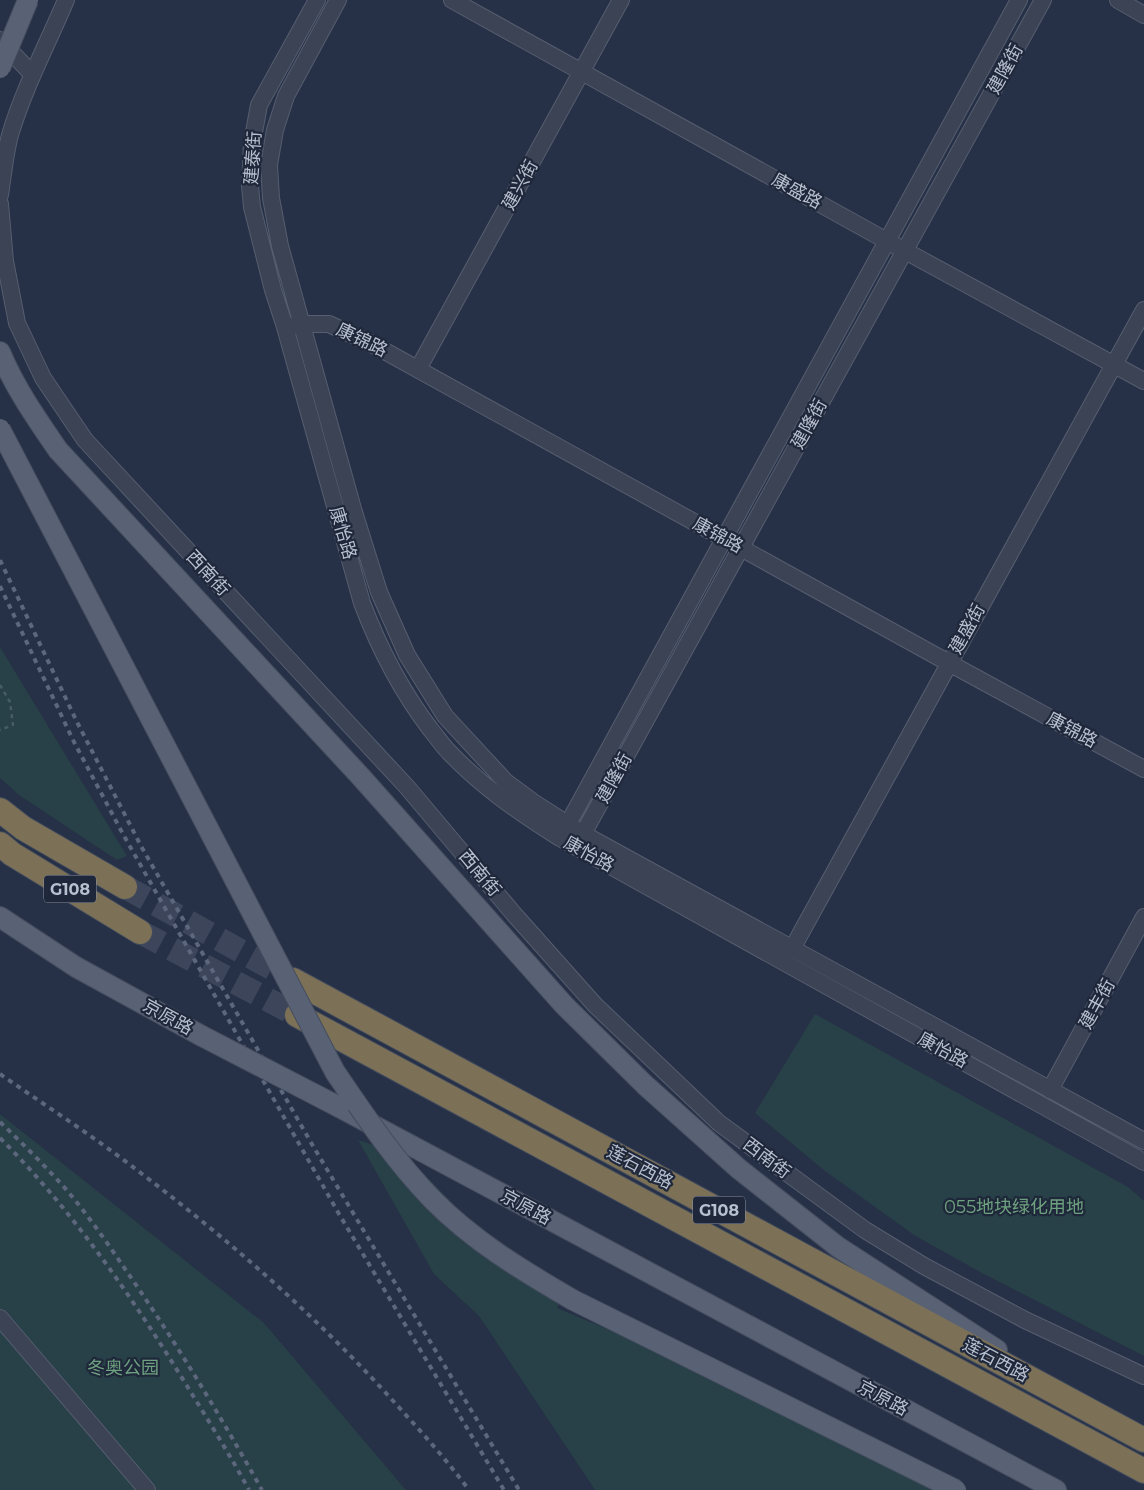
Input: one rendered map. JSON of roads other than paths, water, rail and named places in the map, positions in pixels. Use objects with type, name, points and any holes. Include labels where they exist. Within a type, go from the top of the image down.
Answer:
[{"type":"highway","name":"G108","points":[[0,810],[23,828],[125,887]]},
{"type":"highway","name":"G108","points":[[0,844],[12,854],[140,932]]},
{"type":"highway","name":"莲石西路","points":[[293,980],[1144,1440]]},
{"type":"highway","name":"莲石西路","points":[[295,1014],[1144,1471]]},
{"type":"main road","points":[[0,68],[28,0]]},
{"type":"main road","points":[[0,352],[9,373],[28,407],[58,450],[361,776],[564,1005],[644,1085],[740,1169],[838,1247],[949,1318],[1074,1402]]},
{"type":"main road","points":[[0,429],[335,1072],[381,1139],[432,1198],[470,1234],[513,1265],[573,1300],[956,1490]]},
{"type":"main road","name":"京原路","points":[[0,917],[76,967],[200,1035],[339,1107],[1056,1490]]},
{"type":"street","points":[[0,195],[10,136],[32,74],[46,48],[66,0]]},
{"type":"street","name":"建泰街","points":[[285,327],[273,290],[252,206],[250,186],[252,143],[260,105],[317,0]]},
{"type":"street","name":"建泰街","points":[[302,324],[280,246],[271,198],[269,165],[275,130],[286,96],[338,0]]},
{"type":"street","name":"康盛路","points":[[452,0],[887,241],[1144,380]]},
{"type":"street","name":"建兴街","points":[[418,369],[621,0]]},
{"type":"street","name":"建隆街","points":[[564,831],[1019,0]]},
{"type":"street","name":"建隆街","points":[[579,840],[1043,0]]},
{"type":"street","points":[[1118,0],[1144,15]]},
{"type":"street","points":[[0,40],[32,74]]},
{"type":"street","name":"西南街","points":[[0,204],[5,261],[17,324],[43,378],[85,440],[407,787],[513,913],[595,1005],[719,1123],[864,1230],[924,1266],[1025,1320],[1144,1376]]},
{"type":"street","name":"建盛街","points":[[792,949],[1144,310]]},
{"type":"street","name":"康锦路","points":[[285,327],[302,324],[330,324],[372,344],[1144,769]]},
{"type":"street","name":"康怡路","points":[[302,324],[353,509],[376,583],[407,655],[445,716],[483,759],[506,782],[533,802],[564,831]]},
{"type":"street","name":"康怡路","points":[[285,327],[362,603],[384,653],[412,704],[447,750],[479,781],[518,812],[564,831],[1144,1162]]},
{"type":"street","name":"康怡路","points":[[579,840],[792,949],[1144,1141]]},
{"type":"street","name":"建丰街","points":[[1050,1090],[1144,918]]},
{"type":"street","points":[[0,1318],[147,1490]]},
{"type":"tunnel","points":[[125,887],[293,980]]},
{"type":"tunnel","points":[[140,932],[295,1014]]},
{"type":"railway","points":[[0,560],[77,722],[141,846],[313,1146],[519,1490]]},
{"type":"railway","points":[[0,586],[74,742],[124,836],[339,1214],[504,1490]]},
{"type":"railway","points":[[0,1074],[128,1163],[209,1227],[270,1279],[329,1334],[385,1392],[439,1452],[469,1490]]},
{"type":"railway","points":[[0,1122],[33,1154],[83,1210],[151,1307],[216,1411],[262,1490]]},
{"type":"railway","points":[[0,1138],[53,1195],[101,1256],[187,1386],[249,1490]]},
{"type":"park label","name":"055地块绿化用地","points":[[1014,1207]]},
{"type":"park label","name":"冬奥公园","points":[[123,1368]]}]
